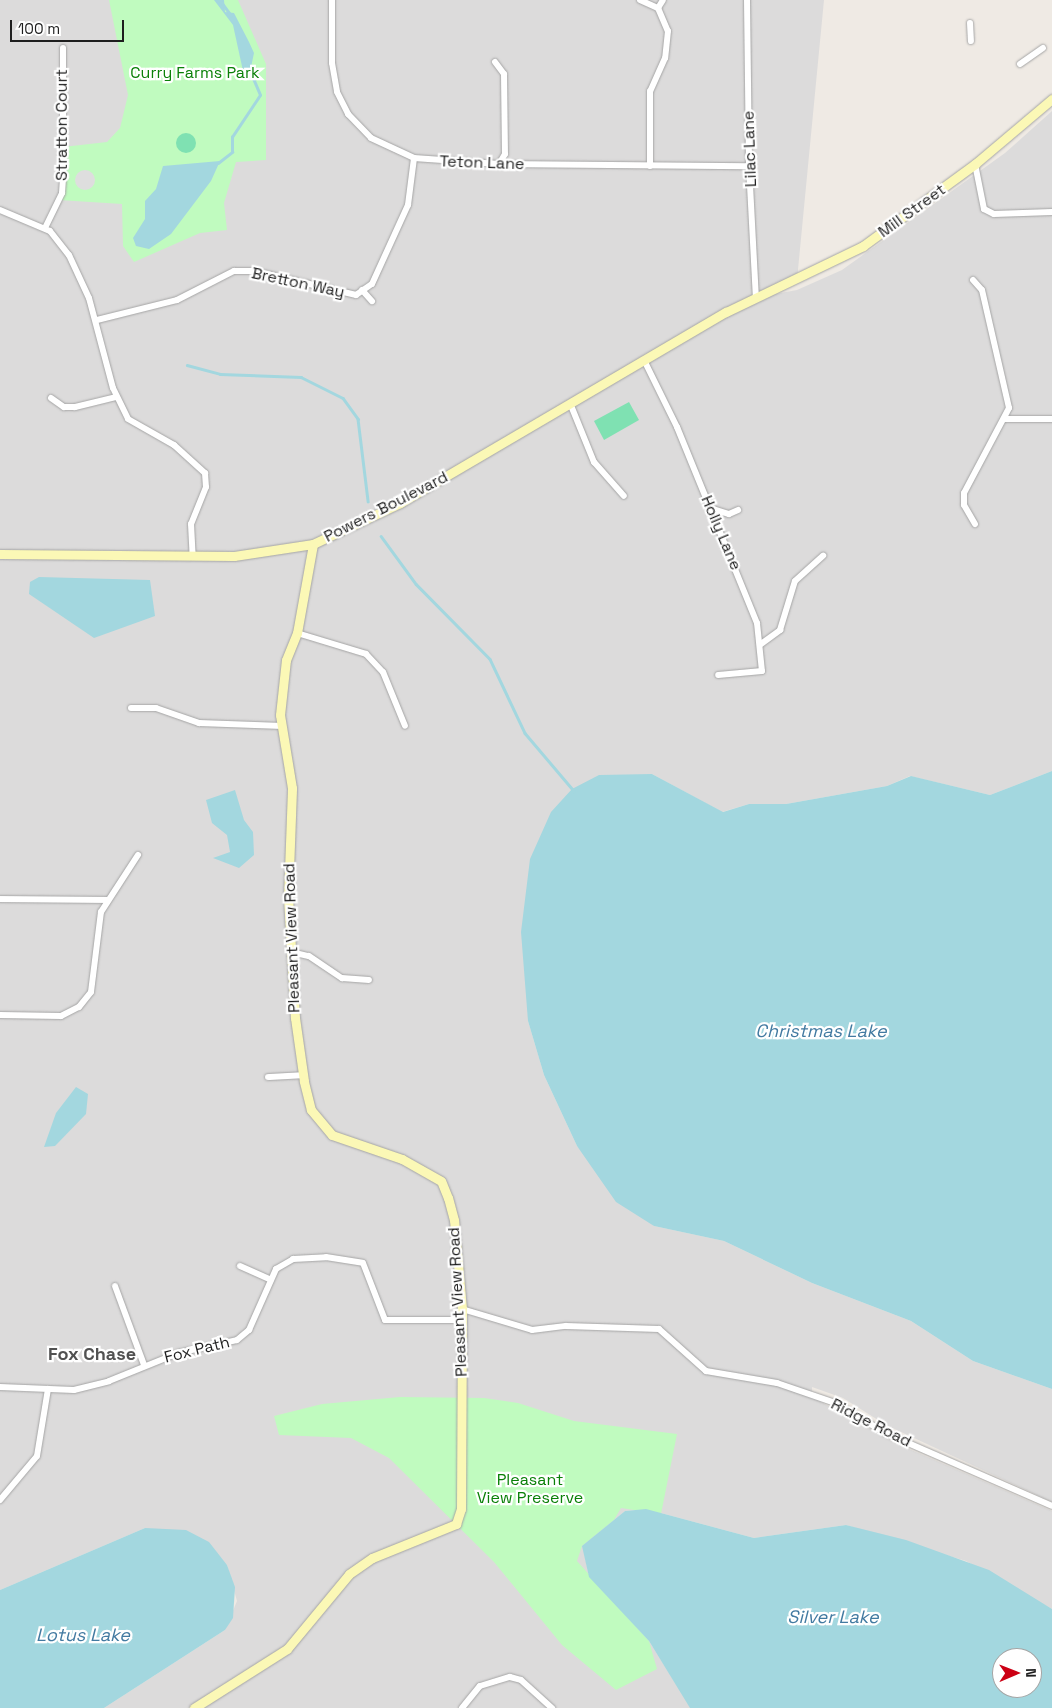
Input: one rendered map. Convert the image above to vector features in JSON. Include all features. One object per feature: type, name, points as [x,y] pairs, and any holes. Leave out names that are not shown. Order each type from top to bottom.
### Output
[{"type":"street","name":"Teton Lane","points":[[332,0],[332,63],[337,92],[348,114],[371,138],[414,158],[499,164],[749,166]]},
{"type":"street","points":[[640,0],[658,8],[666,24],[667,45],[650,91],[650,166]]},
{"type":"street","points":[[658,8],[664,0]]},
{"type":"street","name":"Lilac Lane","points":[[747,0],[749,166],[756,298]]},
{"type":"street","points":[[970,23],[971,41]]},
{"type":"street","name":"Stratton Court","points":[[45,228],[62,194],[64,178],[63,48]]},
{"type":"street","points":[[1020,64],[1043,48]]},
{"type":"street","points":[[495,62],[505,84],[504,154],[499,164]]},
{"type":"street","name":"Mill Street","points":[[756,298],[863,246],[975,164],[1052,99]]},
{"type":"street","name":"Bretton Way","points":[[96,320],[177,300],[234,271],[254,271],[340,293],[362,290],[372,284],[408,205],[414,158]]},
{"type":"street","points":[[975,164],[984,209],[994,214],[1052,213]]},
{"type":"street","points":[[0,210],[45,228],[69,255],[96,320],[116,396],[128,419],[174,445],[205,473],[206,487],[191,524],[193,557]]},
{"type":"street","points":[[973,280],[982,290],[990,337],[1006,385],[1005,419],[964,493],[964,505],[975,524]]},
{"type":"street","points":[[362,290],[372,301]]},
{"type":"street","name":"Powers Boulevard","points":[[0,554],[193,557],[313,544],[400,503],[644,360],[756,298]]},
{"type":"street","name":"Holly Lane","points":[[644,360],[752,606],[761,644],[762,671],[718,675]]},
{"type":"street","points":[[51,398],[64,407],[75,407],[116,396]]},
{"type":"street","points":[[570,403],[594,462],[624,496]]},
{"type":"street","points":[[1005,419],[1052,419]]},
{"type":"street","points":[[710,508],[729,514],[738,510]]},
{"type":"street","name":"Pleasant View Road","points":[[194,1708],[286,1649],[349,1574],[372,1558],[456,1524],[461,1509],[462,1309],[454,1220],[441,1181],[402,1159],[332,1136],[310,1110],[303,1075],[291,952],[288,898],[292,788],[283,726],[281,691],[297,633],[313,544]]},
{"type":"street","points":[[761,644],[780,630],[795,581],[823,556]]},
{"type":"street","points":[[297,633],[366,654],[383,672],[405,726]]},
{"type":"street","points":[[131,708],[156,708],[199,723],[283,726]]},
{"type":"street","points":[[0,1015],[61,1016],[79,1008],[91,992],[101,912],[138,855]]},
{"type":"street","points":[[0,899],[108,900]]},
{"type":"street","points":[[291,952],[309,956],[342,978],[369,980]]},
{"type":"street","points":[[268,1077],[303,1075]]},
{"type":"street","name":"Fox Path","points":[[0,1387],[74,1390],[110,1381],[144,1365],[237,1340],[249,1330],[269,1279],[293,1258],[354,1259],[369,1272],[377,1308],[385,1320],[462,1320]]},
{"type":"street","points":[[240,1266],[269,1279]]},
{"type":"street","points":[[115,1286],[144,1365]]},
{"type":"street","name":"Ridge Road","points":[[462,1309],[532,1330],[566,1326],[659,1329],[706,1371],[777,1383],[838,1404],[885,1433],[1052,1506]]},
{"type":"street","points":[[0,1500],[37,1456],[48,1388]]},
{"type":"street","points":[[462,1708],[480,1686],[510,1677],[521,1680],[552,1708]]},
{"type":"shaded area","points":[[0,0],[824,0],[797,280],[759,297],[797,290],[842,270],[1005,153],[1052,111],[1052,771],[990,795],[910,776],[887,786],[786,804],[749,804],[722,812],[652,774],[528,1021],[544,1075],[577,1146],[654,1226],[724,1241],[812,1283],[911,1321],[973,1361],[1052,1389],[1052,1502],[886,1425],[843,1398],[812,1387],[812,1397],[895,1443],[1052,1511],[1052,1609],[966,1561],[846,1525],[754,1538],[646,1509],[625,1511],[583,1546],[589,1577],[649,1641],[691,1708],[104,1708],[225,1630],[237,1601],[227,1565],[145,1528],[0,1590]]},
{"type":"shaded area","points":[[85,170],[92,173],[95,180],[92,187],[85,190],[78,187],[75,180],[78,173]]},
{"type":"green space","name":"Curry Farms Park","points":[[109,0],[238,0],[266,64],[266,160],[236,162],[224,203],[227,230],[200,233],[134,262],[123,246],[122,204],[59,200],[63,147],[107,142],[120,128],[128,95]]},
{"type":"green space","points":[[186,133],[193,136],[196,143],[193,150],[186,153],[179,150],[176,143],[179,136]]},
{"type":"green space","points":[[629,402],[639,420],[604,440],[594,421]]},
{"type":"green space","name":"Pleasant View Preserve","points":[[400,1397],[484,1398],[518,1403],[574,1421],[677,1434],[661,1514],[621,1508],[614,1520],[582,1546],[577,1561],[649,1641],[657,1669],[616,1690],[562,1645],[494,1562],[389,1458],[351,1438],[279,1435],[274,1416],[322,1404]]},
{"type":"water","points":[[214,0],[224,0],[225,12],[234,13],[249,42],[254,53],[250,72],[243,71],[233,25]]},
{"type":"water","points":[[220,161],[211,181],[171,234],[149,249],[136,246],[133,238],[145,219],[145,201],[156,189],[163,166]]},
{"type":"water","points":[[39,577],[150,580],[155,616],[94,638],[29,594],[30,582]]},
{"type":"water","name":"Christmas Lake","points":[[1052,771],[1052,1389],[973,1361],[911,1321],[812,1283],[724,1241],[654,1226],[616,1202],[577,1146],[544,1075],[528,1021],[521,932],[530,859],[551,812],[572,789],[599,775],[652,774],[723,812],[749,804],[786,804],[887,786],[911,776],[990,795]]},
{"type":"water","points":[[235,790],[244,820],[253,832],[254,855],[239,868],[213,858],[230,852],[227,835],[212,823],[206,800]]},
{"type":"water","points":[[76,1087],[88,1094],[86,1114],[55,1146],[44,1147],[56,1113]]},
{"type":"water","name":"Silver Lake","points":[[646,1509],[754,1538],[846,1525],[906,1540],[989,1570],[1052,1609],[1052,1708],[690,1708],[649,1641],[589,1577],[582,1546],[625,1511]]},
{"type":"water","name":"Lotus Lake","points":[[145,1528],[186,1530],[209,1542],[227,1565],[235,1587],[233,1618],[225,1630],[104,1708],[0,1708],[0,1590]]},
{"type":"waterway","points":[[220,0],[231,15]]},
{"type":"waterway","points":[[218,163],[232,152],[232,137],[260,95],[249,69]]},
{"type":"waterway","points":[[187,365],[220,374],[301,377],[343,398],[358,419],[368,501]]},
{"type":"waterway","points":[[381,536],[416,584],[490,659],[525,733],[574,791]]},
{"type":"district","name":"Fox Chase","points":[[92,1354]]}]
